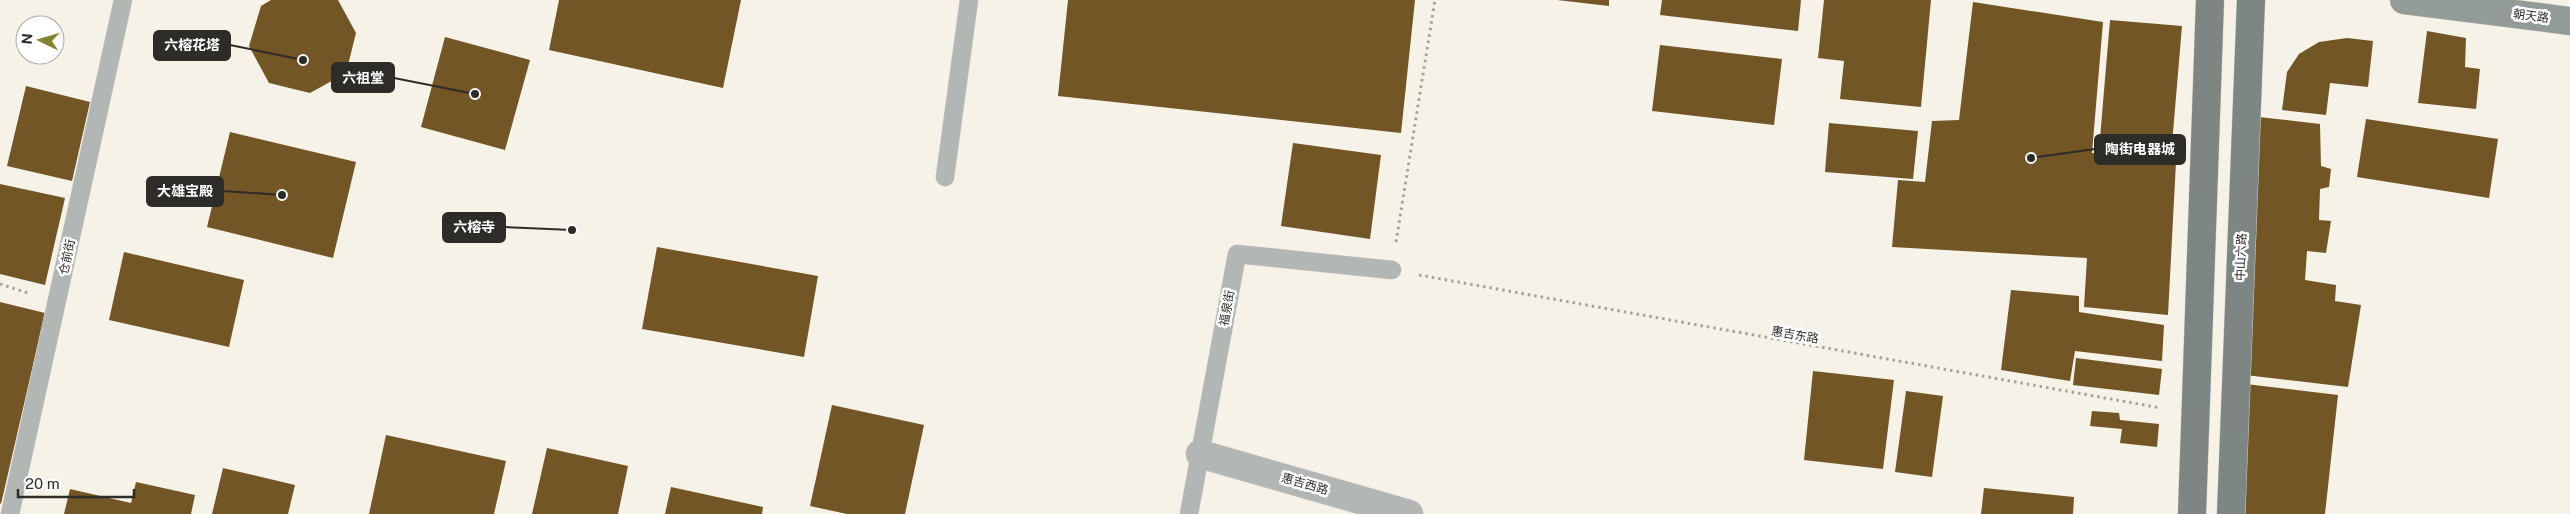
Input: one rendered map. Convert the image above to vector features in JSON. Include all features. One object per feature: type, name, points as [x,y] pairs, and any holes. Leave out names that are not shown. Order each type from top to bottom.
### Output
[{"type":"main road","points":[[2192,514],[2210,0]]},
{"type":"main road","name":"中山六路","points":[[2231,514],[2251,0]]},
{"type":"street","name":"朝天路","points":[[2404,0],[2570,21]]},
{"type":"street","name":"惠吉西路","points":[[1200,454],[1409,514]]},
{"type":"lane","name":"仓前街","points":[[10,514],[123,0]]},
{"type":"lane","points":[[945,177],[969,0]]},
{"type":"lane","name":"福泉街","points":[[1189,514],[1237,254],[1392,270]]},
{"type":"path","points":[[1392,270],[1435,0]]},
{"type":"path","name":"惠吉东路","points":[[1392,270],[2143,407],[2197,412]]},
{"type":"building","points":[[271,0],[338,0],[356,33],[346,73],[310,93],[269,83],[249,46],[261,6]]},
{"type":"building","points":[[559,0],[741,0],[723,88],[549,50]]},
{"type":"building","points":[[1068,0],[1415,0],[1401,133],[1058,96]]},
{"type":"building","points":[[1557,0],[1609,0],[1609,6]]},
{"type":"building","points":[[1662,0],[1801,0],[1798,31],[1660,15]]},
{"type":"building","points":[[1824,0],[1931,0],[1921,107],[1840,99],[1844,61],[1818,58]]},
{"type":"building","points":[[1973,2],[2103,22],[2092,153],[2176,162],[2168,315],[2084,307],[2087,258],[1892,247],[1898,180],[1925,182],[1932,121],[1959,120]]},
{"type":"building","points":[[2110,20],[2182,26],[2171,156],[2099,150]]},
{"type":"building","points":[[2427,31],[2466,38],[2465,67],[2480,69],[2476,109],[2418,103]]},
{"type":"building","points":[[445,37],[530,60],[505,150],[421,127]]},
{"type":"building","points":[[2347,38],[2373,41],[2368,87],[2330,83],[2326,115],[2282,110],[2287,72],[2299,54],[2319,42]]},
{"type":"building","points":[[1660,45],[1782,59],[1774,125],[1652,111]]},
{"type":"building","points":[[26,86],[90,102],[72,181],[7,166]]},
{"type":"building","points":[[2250,116],[2320,124],[2321,166],[2331,169],[2329,187],[2320,189],[2319,220],[2331,221],[2326,253],[2307,251],[2305,280],[2336,285],[2335,301],[2361,305],[2348,387],[2245,375]]},
{"type":"building","points":[[2366,119],[2498,139],[2489,198],[2357,177]]},
{"type":"building","points":[[1829,123],[1918,131],[1913,179],[1825,172]]},
{"type":"building","points":[[230,132],[356,162],[333,258],[207,227]]},
{"type":"building","points":[[1293,143],[1381,155],[1370,239],[1281,226]]},
{"type":"building","points":[[0,184],[65,198],[45,285],[0,274]]},
{"type":"building","points":[[657,247],[818,276],[804,357],[642,329]]},
{"type":"building","points":[[124,252],[244,280],[229,347],[109,320]]},
{"type":"building","points":[[2011,290],[2079,296],[2079,312],[2164,325],[2162,361],[2075,351],[2070,381],[2001,370]]},
{"type":"building","points":[[0,302],[45,313],[1,504],[0,503]]},
{"type":"building","points":[[2076,358],[2162,369],[2159,395],[2073,385]]},
{"type":"building","points":[[1813,371],[1894,380],[1883,469],[1804,460]]},
{"type":"building","points":[[2246,384],[2338,395],[2325,514],[2240,514]]},
{"type":"building","points":[[1906,391],[1943,396],[1932,477],[1895,472]]},
{"type":"building","points":[[832,405],[924,425],[905,514],[847,514],[810,506]]},
{"type":"building","points":[[2092,411],[2119,413],[2120,420],[2159,424],[2157,447],[2120,443],[2122,429],[2090,426]]},
{"type":"building","points":[[386,435],[506,461],[494,514],[369,514]]},
{"type":"building","points":[[547,448],[628,466],[618,514],[532,514]]},
{"type":"building","points":[[223,468],[295,485],[288,514],[212,514]]},
{"type":"building","points":[[136,482],[195,495],[191,514],[64,514],[70,489],[131,503]]},
{"type":"building","points":[[671,487],[763,507],[762,514],[665,514]]},
{"type":"building","points":[[1984,488],[2074,497],[2073,514],[1981,514]]},
{"type":"place","name":"六榕花塔","points":[[303,60]]},
{"type":"place","name":"六祖堂","points":[[475,94]]},
{"type":"place","name":"陶街电器城","points":[[2031,158]]},
{"type":"place","name":"大雄宝殿","points":[[282,195]]},
{"type":"place","name":"六榕寺","points":[[572,230]]}]
